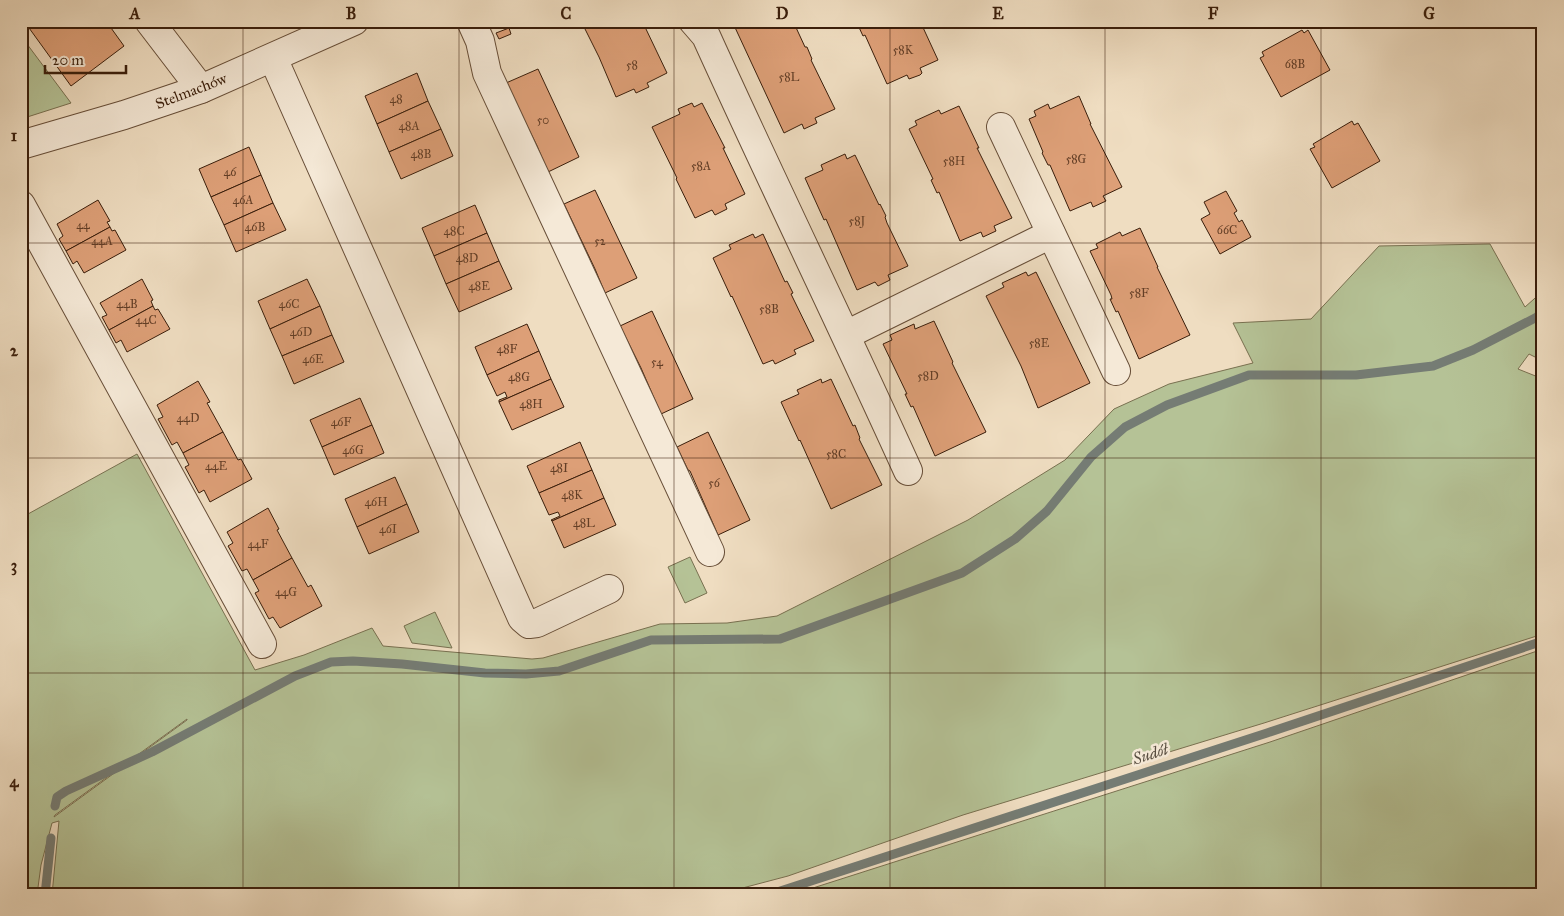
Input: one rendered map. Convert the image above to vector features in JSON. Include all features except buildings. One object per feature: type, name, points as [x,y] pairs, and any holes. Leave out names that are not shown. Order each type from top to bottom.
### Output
[{"type":"street","points":[[149,21],[200,89]]},
{"type":"street","name":"Stelmachów","points":[[21,145],[163,103],[200,89],[354,21]]},
{"type":"street","points":[[471,21],[480,41],[487,73],[710,552]]},
{"type":"street","points":[[693,21],[706,36],[766,170],[846,335],[908,471]]},
{"type":"street","points":[[272,58],[522,618],[529,624],[537,623],[609,589]]},
{"type":"street","points":[[1001,127],[1116,371]]},
{"type":"street","points":[[21,205],[262,644]]},
{"type":"street","points":[[846,335],[1051,234]]},
{"type":"green space","points":[[21,36],[71,103],[21,119]]},
{"type":"green space","points":[[1490,244],[1525,307],[1543,291],[1543,361],[1529,354],[1518,369],[1543,379],[1543,634],[1264,723],[963,815],[788,876],[716,895],[52,895],[59,821],[52,823],[41,865],[37,895],[21,895],[21,528],[28,514],[137,454],[255,670],[304,655],[372,628],[383,646],[532,659],[543,658],[660,624],[727,623],[777,616],[968,520],[1065,460],[1114,409],[1169,384],[1253,363],[1233,323],[1311,319],[1379,246]],"holes":[[[187,720],[54,817],[55,815]]]},
{"type":"green space","points":[[690,557],[707,593],[685,603],[668,567]]},
{"type":"green space","points":[[435,612],[452,648],[412,643],[404,626]]},
{"type":"green space","points":[[1543,649],[1543,895],[791,895],[1270,742]]},
{"type":"waterway","points":[[55,806],[57,797],[66,791],[152,752],[295,676],[331,662],[353,661],[402,664],[485,673],[526,674],[559,671],[651,640],[780,639],[962,573],[1015,539],[1047,511],[1091,457],[1125,427],[1167,405],[1249,375],[1356,375],[1433,366],[1473,350],[1537,317],[1543,311]]},
{"type":"waterway","name":"Sudół","points":[[768,895],[1543,641]]},
{"type":"waterway","points":[[45,895],[51,838]]}]
